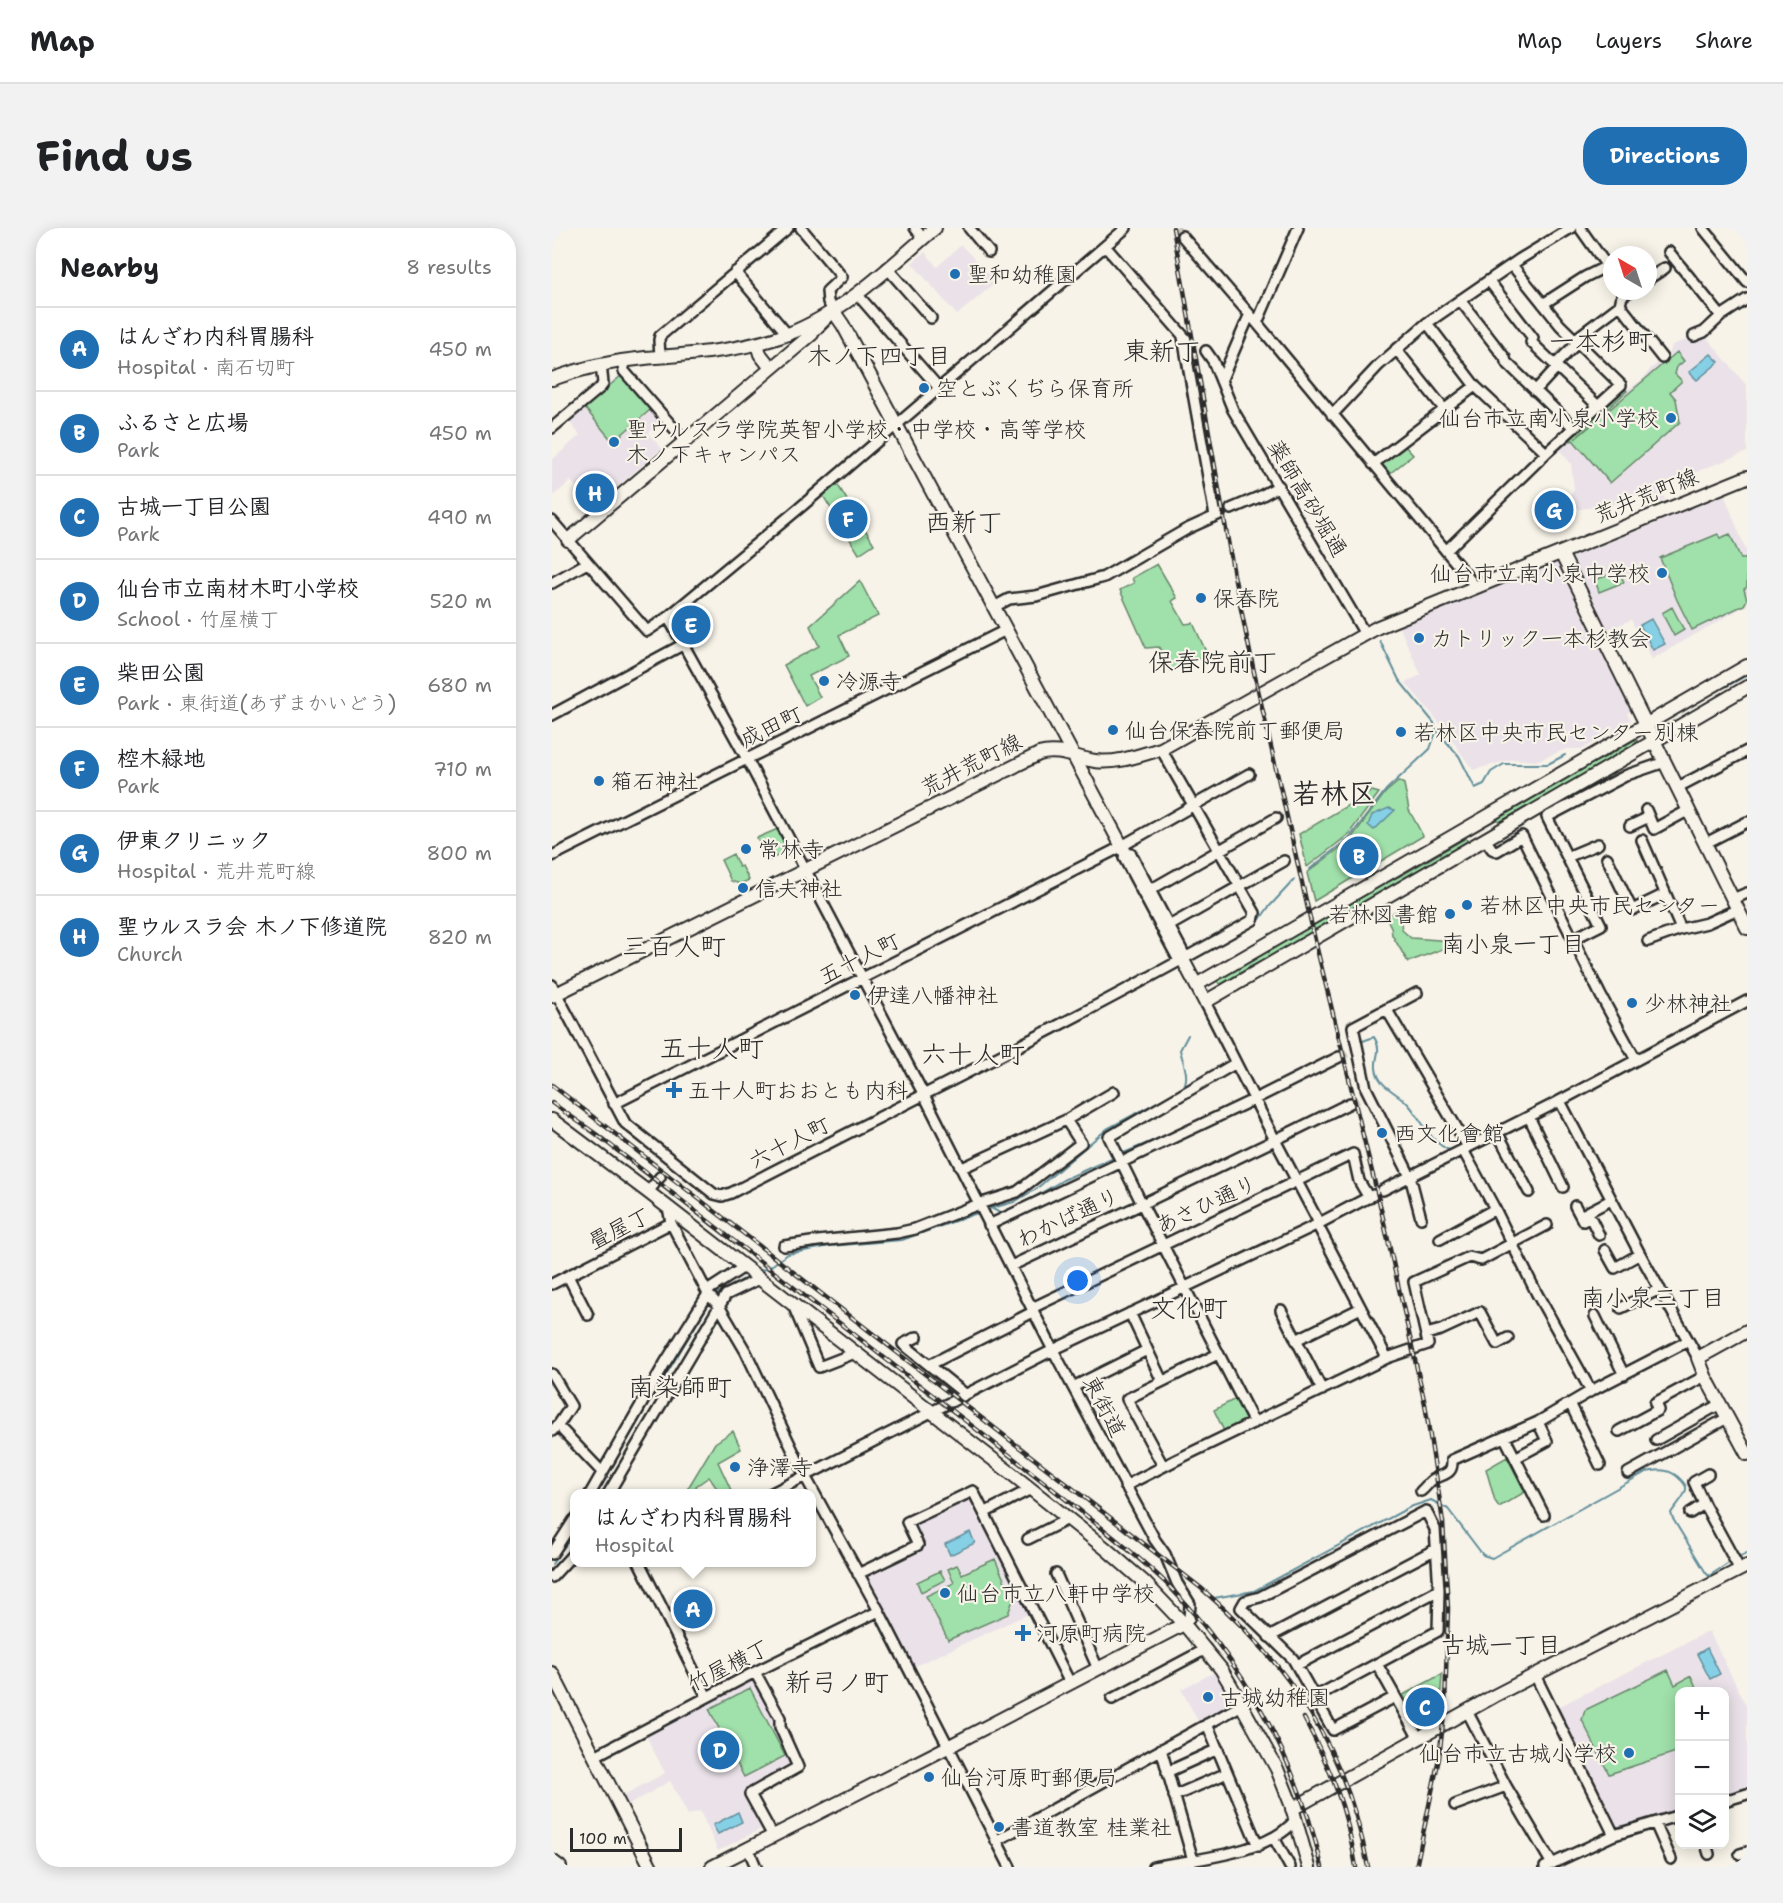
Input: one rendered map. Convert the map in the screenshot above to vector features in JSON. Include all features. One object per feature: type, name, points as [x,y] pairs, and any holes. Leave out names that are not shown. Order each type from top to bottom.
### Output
[{"type":"street","points":[[660,357],[660,336],[788,228]]},
{"type":"street","points":[[801,228],[842,276],[827,291],[828,302],[1074,756],[1124,850],[1124,858],[1178,959],[1183,960]]},
{"type":"street","points":[[915,228],[923,238]]},
{"type":"street","points":[[568,540],[935,228]]},
{"type":"street","points":[[969,228],[989,252]]},
{"type":"street","points":[[552,521],[647,631],[668,617],[797,510],[1126,228]]},
{"type":"street","points":[[1257,323],[1298,228]]},
{"type":"street","points":[[1332,415],[1396,350],[1427,323],[1571,228]]},
{"type":"street","points":[[1544,304],[1585,276],[1607,266],[1580,228]]},
{"type":"street","points":[[1703,228],[1743,270],[1747,282]]},
{"type":"street","points":[[1182,236],[1476,587]]},
{"type":"street","points":[[994,607],[1009,599],[1036,596],[1104,577],[1187,529],[1218,515],[1186,339],[1105,246]]},
{"type":"street","points":[[1669,252],[1721,316]]},
{"type":"street","points":[[1446,551],[1546,453],[1621,386],[1576,341],[1512,265]]},
{"type":"street","points":[[888,268],[931,318]]},
{"type":"street","points":[[1657,273],[1665,268]]},
{"type":"street","points":[[735,272],[788,334]]},
{"type":"street","points":[[1489,281],[1532,340],[1598,406]]},
{"type":"street","points":[[857,294],[939,388]]},
{"type":"street","points":[[1694,336],[1704,332],[1721,316],[1747,299]]},
{"type":"street","points":[[1460,300],[1506,362],[1574,428]]},
{"type":"street","points":[[1535,391],[1576,341],[1620,305],[1621,300]]},
{"type":"street","points":[[1620,305],[1662,358]]},
{"type":"street","points":[[552,379],[601,365],[713,352],[757,344],[788,334],[834,312]]},
{"type":"street","points":[[1221,381],[1249,316]]},
{"type":"street","points":[[1427,323],[1475,386],[1546,453]]},
{"type":"street","points":[[757,344],[760,354],[771,368]]},
{"type":"street","points":[[1396,350],[1444,410]]},
{"type":"street","name":"薬師高砂堀通","points":[[1206,351],[1213,361],[1233,410],[1365,634]]},
{"type":"street","points":[[622,362],[624,371],[686,441]]},
{"type":"street","points":[[552,428],[601,387],[603,383],[601,365]]},
{"type":"street","points":[[1373,464],[1475,386]]},
{"type":"street","name":"荒井荒町線","points":[[554,992],[1039,754],[1048,751],[1097,761],[1135,757],[1161,748],[1365,634],[1747,477]]},
{"type":"street","points":[[1231,509],[1279,486]]},
{"type":"street","points":[[1561,553],[1747,928]]},
{"type":"street","points":[[552,583],[587,563]]},
{"type":"street","points":[[668,617],[747,759],[962,1168],[979,1205]]},
{"type":"street","name":"成田町","points":[[552,856],[1006,630]]},
{"type":"street","points":[[552,715],[684,644]]},
{"type":"street","points":[[1196,985],[1747,666]]},
{"type":"street","points":[[1205,1002],[1747,687]]},
{"type":"street","name":"六十人町","points":[[614,1104],[625,1123],[670,1165],[714,1194],[722,1196],[924,1095],[1183,960],[1253,920],[1255,913],[1161,748]]},
{"type":"street","points":[[1678,787],[1747,751]]},
{"type":"street","points":[[1573,939],[1601,925],[1547,817],[1628,775],[1665,762]]},
{"type":"street","name":"五十人町","points":[[614,1104],[1124,850],[1249,774]]},
{"type":"street","points":[[1573,788],[1580,800]]},
{"type":"street","points":[[1630,826],[1648,814],[1654,829],[1689,810]]},
{"type":"street","points":[[1150,890],[1276,818]]},
{"type":"street","points":[[1706,843],[1747,822]]},
{"type":"street","points":[[1477,824],[1492,849],[1497,851],[1522,836],[1636,1060]]},
{"type":"street","points":[[1642,840],[1681,929]]},
{"type":"street","points":[[1568,857],[1598,844]]},
{"type":"street","points":[[1124,850],[1131,854],[1185,956],[1183,960],[1387,1358]]},
{"type":"street","points":[[1607,858],[1632,910],[1665,894]]},
{"type":"street","points":[[1169,926],[1284,861]]},
{"type":"street","points":[[1648,940],[1707,923],[1736,904],[1747,892]]},
{"type":"street","points":[[554,992],[614,1104]]},
{"type":"street","points":[[1417,993],[1353,1027],[1365,1096],[1410,1176],[1421,1218]]},
{"type":"street","points":[[1383,1190],[1560,1101],[1747,1001]]},
{"type":"street","points":[[1387,1010],[1465,1149],[1536,1292],[1591,1391]]},
{"type":"street","points":[[987,1221],[1119,1157],[1339,1057]]},
{"type":"street","points":[[1236,1063],[1109,1137],[1254,1423]]},
{"type":"street","points":[[962,1168],[1066,1120],[1114,1092]]},
{"type":"street","points":[[1560,1101],[1747,1454]]},
{"type":"street","name":"わかば通り","points":[[1011,1266],[1350,1103]]},
{"type":"street","points":[[1529,1117],[1563,1187]]},
{"type":"street","points":[[552,1120],[558,1131],[648,1192],[1068,1518],[1144,1582],[1206,1649],[1221,1669],[1242,1705],[1276,1769],[1294,1814],[1309,1867]]},
{"type":"street","points":[[784,1246],[915,1229],[1017,1192],[1081,1143],[1066,1120]]},
{"type":"street","points":[[1497,1132],[1529,1192]]},
{"type":"street","name":"あさひ通り","points":[[929,1365],[1033,1310],[1353,1154],[1359,1181],[1371,1196],[1318,1224]]},
{"type":"street","points":[[648,1192],[660,1177]]},
{"type":"street","points":[[1581,1216],[1611,1200]]},
{"type":"street","name":"東街道","points":[[979,1205],[1125,1486],[1165,1554],[1190,1607],[1189,1619],[1184,1624]]},
{"type":"street","points":[[1575,1206],[1583,1221],[1590,1217],[1599,1235]]},
{"type":"street","points":[[668,1208],[671,1224],[707,1292],[719,1306],[746,1352],[813,1489]]},
{"type":"street","points":[[1440,1239],[1495,1209]]},
{"type":"street","name":"畳屋丁","points":[[552,1284],[671,1224]]},
{"type":"street","points":[[780,1489],[1053,1350],[1318,1224]]},
{"type":"street","points":[[1125,1486],[1387,1358],[1428,1344],[1414,1282],[1469,1257],[1481,1260],[1547,1225]]},
{"type":"street","points":[[1605,1250],[1616,1268],[1640,1254]]},
{"type":"street","points":[[593,1489],[707,1292],[752,1273]]},
{"type":"street","points":[[611,1489],[680,1368],[726,1294],[752,1273]]},
{"type":"street","points":[[568,1276],[588,1315]]},
{"type":"street","points":[[1621,1308],[1660,1289]]},
{"type":"street","points":[[792,1303],[819,1367],[855,1353]]},
{"type":"street","points":[[1296,1340],[1361,1308]]},
{"type":"street","points":[[1281,1310],[1322,1390]]},
{"type":"street","points":[[1426,1334],[1441,1330],[1480,1312],[1497,1344],[1508,1338]]},
{"type":"street","points":[[1130,1313],[1162,1381]]},
{"type":"street","points":[[1595,1316],[1624,1375]]},
{"type":"street","points":[[1698,1358],[1747,1331]]},
{"type":"street","points":[[917,1337],[903,1344],[965,1394]]},
{"type":"street","points":[[1421,1491],[1431,1481],[1448,1474],[1453,1468],[1452,1460],[1538,1422],[1591,1391],[1688,1341]]},
{"type":"street","points":[[1073,1387],[1147,1350]]},
{"type":"street","points":[[1163,1466],[1128,1399],[1218,1354]]},
{"type":"street","points":[[552,1375],[572,1406],[552,1431]]},
{"type":"street","points":[[1619,1431],[1658,1410],[1655,1403],[1705,1376]]},
{"type":"street","points":[[1570,1403],[1600,1465]]},
{"type":"street","points":[[1656,1440],[1720,1404]]},
{"type":"street","points":[[1628,1473],[1727,1418]]},
{"type":"street","points":[[1515,1458],[1547,1441],[1538,1422]]},
{"type":"street","points":[[563,1431],[602,1472]]},
{"type":"street","points":[[1505,1438],[1544,1515]]},
{"type":"street","points":[[1153,1867],[1258,1846],[1274,1838],[1289,1828],[1294,1814],[1419,1737],[1744,1568],[1704,1504],[1694,1482],[1708,1474]]},
{"type":"street","points":[[984,1513],[1031,1490]]},
{"type":"street","points":[[858,1574],[918,1545],[907,1522],[973,1491],[1070,1683]]},
{"type":"street","points":[[816,1495],[879,1611],[1010,1867]]},
{"type":"street","points":[[1690,1513],[1704,1504]]},
{"type":"street","points":[[1315,1697],[1438,1631],[1439,1590],[1435,1529],[1426,1510],[1260,1597],[1245,1601],[1241,1608],[1293,1659],[1333,1730],[1395,1697]]},
{"type":"street","points":[[1028,1539],[1068,1518]]},
{"type":"street","points":[[552,1554],[570,1526]]},
{"type":"street","points":[[1269,1637],[1436,1548]]},
{"type":"street","points":[[552,1577],[570,1557]]},
{"type":"street","points":[[641,1567],[707,1697]]},
{"type":"street","points":[[1056,1574],[1098,1669]]},
{"type":"street","points":[[1297,1665],[1439,1590]]},
{"type":"street","name":"竹屋横丁","points":[[595,1756],[755,1672],[879,1611]]},
{"type":"street","points":[[712,1867],[1184,1624]]},
{"type":"street","points":[[1112,1699],[1206,1649]]},
{"type":"street","points":[[1377,1664],[1419,1737]]},
{"type":"street","points":[[552,1672],[651,1867]]},
{"type":"street","points":[[755,1672],[780,1718],[780,1727],[798,1767],[750,1794],[773,1836]]},
{"type":"street","points":[[1536,1675],[1614,1835]]},
{"type":"street","points":[[996,1841],[1242,1705]]},
{"type":"street","points":[[1467,1711],[1506,1786],[1554,1865],[1614,1835],[1675,1817]]},
{"type":"street","points":[[1207,1724],[1258,1846]]},
{"type":"street","points":[[1161,1749],[1193,1860]]},
{"type":"street","points":[[1167,1772],[1218,1749]]},
{"type":"street","points":[[1174,1796],[1227,1773]]},
{"type":"street","points":[[1455,1805],[1506,1786]]},
{"type":"street","points":[[1729,1800],[1747,1794]]},
{"type":"street","points":[[1655,1823],[1671,1859]]},
{"type":"street","points":[[1274,1838],[1290,1867]]},
{"type":"street","points":[[748,1848],[756,1867]]},
{"type":"street","points":[[1707,1849],[1709,1854]]},
{"type":"street","points":[[552,1862],[560,1867]]},
{"type":"shaded area","name":"聖和幼稚園","points":[[961,245],[996,282],[957,315],[912,263],[925,252],[937,267]]},
{"type":"shaded area","name":"仙台市立南小泉小学校","points":[[1704,334],[1747,386],[1747,452],[1660,486],[1665,500],[1656,504],[1650,490],[1604,508],[1569,510],[1566,504],[1574,489],[1571,464],[1560,450],[1625,391],[1643,379],[1651,368],[1669,356],[1672,345]]},
{"type":"shaded area","name":"聖ウルスラ学院英智小学校・中学校・高等学校 木ノ下キャンパス","points":[[621,373],[664,420],[648,433],[662,449],[593,507],[571,481],[552,497],[552,460],[580,435],[567,419]]},
{"type":"shaded area","name":"仙台市立南小泉中学校","points":[[1724,494],[1747,553],[1747,605],[1652,659],[1631,620],[1605,631],[1569,557]]},
{"type":"shaded area","points":[[1559,560],[1635,709],[1627,713],[1631,720],[1583,749],[1566,749],[1536,761],[1512,759],[1473,770],[1442,726],[1405,682],[1421,675],[1399,626]]},
{"type":"shaded area","name":"仙台市立八軒中学校","points":[[967,1496],[1028,1614],[913,1667],[864,1575],[922,1546],[912,1524]]},
{"type":"shaded area","name":"仙台市立古城小学校","points":[[1709,1631],[1747,1707],[1747,1791],[1729,1796],[1729,1687],[1675,1687],[1675,1812],[1619,1830],[1615,1828],[1558,1707]]},
{"type":"shaded area","name":"古城幼稚園","points":[[1215,1672],[1234,1704],[1200,1725],[1181,1689]]},
{"type":"shaded area","points":[[754,1676],[778,1718],[795,1766],[744,1792],[763,1828],[718,1851],[700,1811],[688,1815],[670,1781],[627,1806],[622,1796],[665,1773],[645,1734]]},
{"type":"green space","points":[[1677,352],[1684,361],[1677,367],[1675,374],[1682,381],[1670,392],[1676,399],[1680,422],[1610,483],[1568,437],[1624,387],[1627,391],[1575,439]]},
{"type":"green space","points":[[621,376],[650,410],[613,442],[584,407]]},
{"type":"green space","points":[[1404,445],[1413,455],[1388,475],[1380,463]]},
{"type":"green space","points":[[836,482],[874,544],[859,554],[822,494]]},
{"type":"green space","points":[[1718,534],[1720,538],[1730,534],[1741,559],[1747,557],[1747,587],[1744,589],[1747,600],[1744,605],[1692,630],[1660,558]]},
{"type":"green space","points":[[1157,564],[1177,598],[1172,601],[1185,624],[1193,623],[1207,654],[1170,671],[1159,647],[1146,648],[1120,590],[1134,583],[1132,578]]},
{"type":"green space","points":[[1619,571],[1624,582],[1599,592],[1595,580]]},
{"type":"green space","points":[[860,581],[878,616],[839,635],[849,656],[809,676],[820,697],[805,706],[784,665],[819,646],[810,626]]},
{"type":"green space","points":[[1672,607],[1684,630],[1674,636],[1662,613]]},
{"type":"green space","points":[[1636,739],[1640,745],[1605,765],[1499,822],[1496,817],[1572,772],[1604,758]]},
{"type":"green space","points":[[1399,781],[1404,784],[1409,810],[1423,836],[1314,901],[1307,873],[1350,840],[1385,793]]},
{"type":"green space","points":[[1372,791],[1379,793],[1348,835],[1307,867],[1299,834]]},
{"type":"green space","points":[[780,828],[790,849],[770,860],[757,838]]},
{"type":"green space","points":[[1466,838],[1469,844],[1281,953],[1250,967],[1220,985],[1216,979],[1367,892],[1404,874]]},
{"type":"green space","points":[[733,854],[749,880],[740,884],[731,881],[721,860]]},
{"type":"green space","points":[[1394,912],[1400,913],[1402,930],[1411,938],[1453,941],[1456,944],[1408,962],[1392,935],[1386,917]]},
{"type":"green space","points":[[1237,1398],[1247,1418],[1247,1423],[1229,1432],[1224,1431],[1214,1410]]},
{"type":"green space","points":[[733,1431],[741,1449],[718,1462],[731,1489],[717,1489],[709,1477],[696,1486],[697,1489],[687,1489],[715,1443]]},
{"type":"green space","points":[[1507,1457],[1525,1492],[1499,1507],[1495,1501],[1486,1469]]},
{"type":"green space","points":[[995,1559],[1013,1600],[1008,1614],[948,1640],[926,1596],[954,1583],[948,1569],[957,1565],[962,1574]]},
{"type":"green space","points":[[940,1571],[945,1580],[921,1592],[917,1582]]},
{"type":"green space","points":[[1668,1670],[1675,1685],[1691,1676],[1696,1687],[1675,1687],[1675,1752],[1609,1774],[1582,1720],[1585,1710]]},
{"type":"green space","points":[[1442,1674],[1439,1719],[1426,1726],[1420,1724],[1403,1695]]},
{"type":"green space","points":[[750,1688],[785,1756],[744,1777],[709,1709]]},
{"type":"water","points":[[1711,354],[1719,362],[1697,380],[1689,372]]},
{"type":"water","points":[[1651,619],[1665,644],[1653,650],[1640,625]]},
{"type":"water","points":[[1389,808],[1395,810],[1374,830],[1368,825],[1372,815]]},
{"type":"water","points":[[970,1532],[975,1543],[950,1555],[945,1544]]},
{"type":"water","points":[[1707,1648],[1720,1674],[1710,1679],[1697,1654]]},
{"type":"water","points":[[738,1812],[742,1822],[718,1834],[713,1825]]},
{"type":"waterway","points":[[1380,641],[1399,680],[1459,756],[1475,788],[1484,784],[1491,772],[1504,764],[1548,764],[1565,755]]},
{"type":"waterway","points":[[1725,687],[1747,675]]},
{"type":"waterway","points":[[1310,869],[1349,838],[1386,790],[1430,749],[1436,732]]},
{"type":"waterway","points":[[1258,922],[1294,880]]},
{"type":"waterway","points":[[985,1210],[1014,1202],[1036,1189],[1107,1129],[1182,1089],[1186,1075],[1180,1050],[1188,1035]]},
{"type":"waterway","points":[[1360,1042],[1374,1037],[1378,1047],[1376,1068],[1379,1078],[1409,1105],[1437,1142],[1449,1150],[1460,1147]]},
{"type":"waterway","points":[[1256,1093],[1338,1052]]},
{"type":"waterway","points":[[1119,1155],[1186,1127]]},
{"type":"waterway","points":[[1021,1205],[1063,1180],[1114,1157]]},
{"type":"waterway","points":[[991,1208],[1002,1214],[1005,1213]]},
{"type":"waterway","points":[[760,1271],[788,1254],[830,1246],[902,1240],[980,1212]]},
{"type":"waterway","points":[[715,1295],[749,1276]]},
{"type":"waterway","points":[[600,1489],[710,1302]]},
{"type":"waterway","points":[[1214,1598],[1254,1591],[1410,1507],[1431,1500],[1448,1509],[1483,1555],[1492,1558],[1646,1472],[1656,1470],[1673,1474],[1686,1486],[1685,1494],[1671,1513],[1706,1573],[1709,1576],[1732,1561]]},
{"type":"waterway","points":[[552,1564],[570,1539]]},
{"type":"waterway","points":[[1737,1558],[1747,1553]]},
{"type":"tunnel","points":[[1175,228],[1182,236]]},
{"type":"tunnel","points":[[1189,341],[1206,351]]},
{"type":"tunnel","points":[[1339,1057],[1350,1051]]},
{"type":"tunnel","points":[[1350,1103],[1361,1098]]},
{"type":"tunnel","points":[[660,1177],[667,1168]]},
{"type":"railway","points":[[1173,228],[1234,575],[1254,672],[1425,1404],[1443,1522],[1448,1608],[1445,1706],[1439,1758],[1416,1867]]},
{"type":"railway","points":[[552,1085],[1201,1588],[1233,1618],[1288,1679],[1310,1712],[1329,1747],[1345,1784],[1358,1824],[1368,1867]]},
{"type":"railway","points":[[552,1103],[596,1134],[996,1444],[1120,1543],[1166,1583],[1194,1613],[1219,1646],[1243,1679],[1264,1714],[1298,1788],[1322,1867]]},
{"type":"railway","points":[[1304,1718],[1337,1790],[1348,1826],[1356,1867]]},
{"type":"place","name":"聖和幼稚園","points":[[955,274]]},
{"type":"place","name":"空とぶくぢら保育所","points":[[924,388]]},
{"type":"place","name":"仙台市立南小泉小学校","points":[[1671,418]]},
{"type":"place","name":"聖ウルスラ学院英智小学校・中学校・高等学校 木ノ下キャンパス","points":[[614,442]]},
{"type":"place","name":"聖ウルスラ会 木ノ下修道院","points":[[595,493]]},
{"type":"place","name":"伊東クリニック","points":[[1554,510]]},
{"type":"place","name":"椌木緑地","points":[[848,519]]},
{"type":"place","name":"仙台市立南小泉中学校","points":[[1662,573]]},
{"type":"place","name":"保春院","points":[[1201,598]]},
{"type":"place","name":"柴田公園","points":[[691,625]]},
{"type":"place","name":"カトリック一本杉教会","points":[[1419,638]]},
{"type":"place","name":"冷源寺","points":[[824,681]]},
{"type":"place","name":"仙台保春院前丁郵便局","points":[[1113,730]]},
{"type":"place","name":"若林区中央市民センター別棟","points":[[1401,732]]},
{"type":"place","name":"箱石神社","points":[[599,781]]},
{"type":"place","name":"常林寺","points":[[746,849]]},
{"type":"place","name":"ふるさと広場","points":[[1359,856]]},
{"type":"place","name":"信夫神社","points":[[743,888]]},
{"type":"place","name":"若林区中央市民センター","points":[[1467,905]]},
{"type":"place","name":"若林図書館","points":[[1450,914]]},
{"type":"place","name":"伊達八幡神社","points":[[855,995]]},
{"type":"place","name":"少林神社","points":[[1632,1003]]},
{"type":"place","name":"五十人町おおとも内科","points":[[674,1090]]},
{"type":"place","name":"西文化會館","points":[[1382,1133]]},
{"type":"place","name":"浄澤寺","points":[[735,1467]]},
{"type":"place","name":"仙台市立八軒中学校","points":[[945,1593]]},
{"type":"place","name":"はんざわ内科胃腸科","points":[[693,1609]]},
{"type":"place","name":"河原町病院","points":[[1023,1633]]},
{"type":"place","name":"古城幼稚園","points":[[1208,1697]]},
{"type":"place","name":"古城一丁目公園","points":[[1425,1707]]},
{"type":"place","name":"仙台市立南材木町小学校","points":[[720,1750]]},
{"type":"place","name":"仙台市立古城小学校","points":[[1629,1753]]},
{"type":"place","name":"仙台河原町郵便局","points":[[929,1777]]},
{"type":"place","name":"書道教室 桂業社","points":[[999,1827]]},
{"type":"district","name":"一本杉町","points":[[1601,341]]},
{"type":"district","name":"東新丁","points":[[1162,351]]},
{"type":"district","name":"木ノ下四丁目","points":[[879,356]]},
{"type":"district","name":"西新丁","points":[[964,522]]},
{"type":"district","name":"保春院前丁","points":[[1213,662]]},
{"type":"district","name":"若林区","points":[[1334,793]]},
{"type":"district","name":"南小泉一丁目","points":[[1513,944]]},
{"type":"district","name":"三百人町","points":[[674,946]]},
{"type":"district","name":"五十人町","points":[[712,1048]]},
{"type":"district","name":"六十人町","points":[[973,1054]]},
{"type":"district","name":"南小泉三丁目","points":[[1653,1298]]},
{"type":"district","name":"文化町","points":[[1189,1308]]},
{"type":"district","name":"南染師町","points":[[680,1387]]},
{"type":"district","name":"古城一丁目","points":[[1501,1645]]},
{"type":"district","name":"新弓ノ町","points":[[837,1682]]}]
